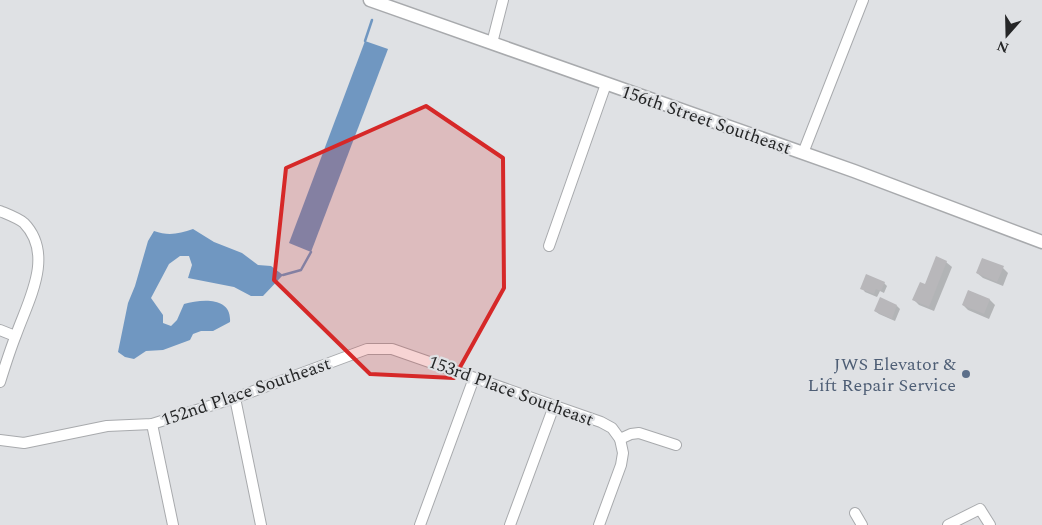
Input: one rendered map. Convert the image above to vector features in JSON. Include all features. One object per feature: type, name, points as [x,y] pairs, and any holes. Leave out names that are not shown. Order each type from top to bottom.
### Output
[{"type":"street","name":"156th Street Southeast","points":[[370,0],[803,153],[1042,242]]},
{"type":"street","points":[[492,43],[503,0]]},
{"type":"street","points":[[803,153],[863,0]]},
{"type":"street","points":[[549,246],[606,84]]},
{"type":"street","points":[[0,211],[23,222],[33,238],[38,253],[38,269],[34,288],[15,336],[0,382]]},
{"type":"street","points":[[0,330],[15,336]]},
{"type":"street","name":"153rd Place Southeast","points":[[340,360],[367,349],[392,348],[612,428],[620,439]]},
{"type":"street","name":"152nd Place Southeast","points":[[0,440],[24,443],[107,426],[152,424],[235,398],[340,360]]},
{"type":"street","points":[[420,525],[474,378]]},
{"type":"street","points":[[235,398],[261,525]]},
{"type":"street","points":[[510,525],[554,406]]},
{"type":"street","points":[[152,424],[173,525]]},
{"type":"street","points":[[599,525],[621,465],[623,453],[620,439],[639,433],[676,445]]},
{"type":"street","points":[[948,525],[980,509],[990,525]]},
{"type":"street","points":[[855,513],[862,525]]},
{"type":"highlighted area","points":[[426,106],[503,158],[504,288],[454,378],[370,374],[274,280],[286,168]]},
{"type":"water","points":[[365,41],[388,49],[311,252],[289,243]]},
{"type":"water","points":[[193,229],[214,242],[242,253],[258,265],[271,266],[283,275],[263,296],[251,296],[234,287],[188,278],[192,265],[189,256],[180,256],[169,264],[151,298],[163,315],[163,323],[171,326],[177,320],[184,304],[199,301],[214,301],[221,304],[229,314],[230,322],[213,331],[201,331],[193,334],[190,340],[163,350],[146,351],[134,359],[125,357],[118,352],[128,303],[148,241],[154,231],[174,234]]},
{"type":"building","points":[[936,256],[947,261],[929,307],[912,300],[920,282],[925,284]]},
{"type":"building","points":[[982,258],[1004,266],[997,282],[976,273]]},
{"type":"building","points":[[866,274],[885,282],[881,291],[876,289],[874,294],[860,289]]},
{"type":"building","points":[[968,290],[990,299],[984,314],[962,305]]},
{"type":"building","points":[[880,297],[897,305],[892,319],[874,311]]},
{"type":"waterway","points":[[365,41],[372,20]]},
{"type":"waterway","points":[[283,275],[301,270],[311,252]]},
{"type":"place","name":"JWS Elevator & Lift Repair Service","points":[[966,374]]}]
